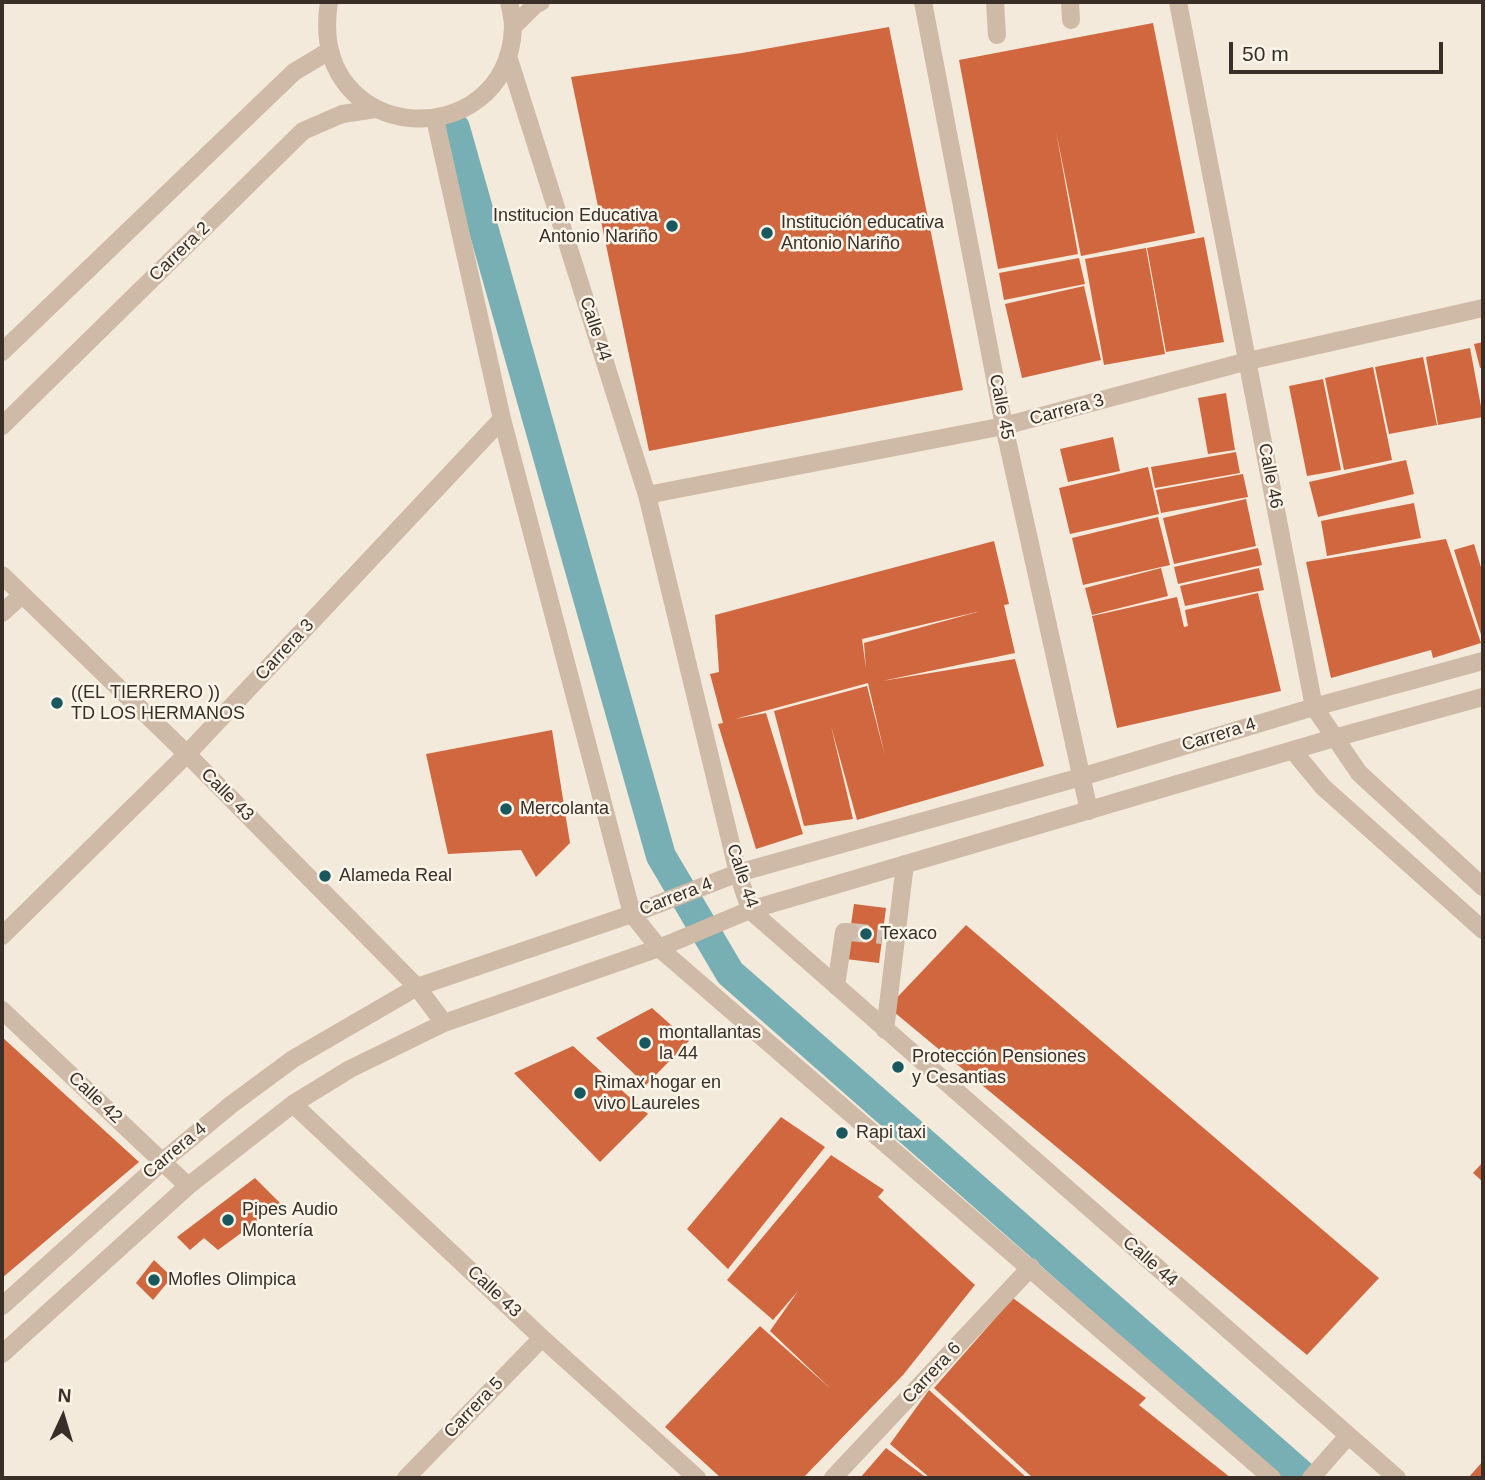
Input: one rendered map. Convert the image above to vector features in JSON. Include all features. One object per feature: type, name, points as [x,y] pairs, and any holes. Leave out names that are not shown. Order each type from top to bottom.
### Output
[{"type":"street","points":[[329,2],[326,24],[329,51],[339,75],[355,94],[376,109],[405,119],[435,118],[459,111],[480,97],[497,79],[508,56],[513,27],[509,2]]},
{"type":"street","points":[[513,27],[541,2]]},
{"type":"street","name":"Calle 45","points":[[923,2],[1004,426],[1089,811]]},
{"type":"street","points":[[995,2],[997,36]]},
{"type":"street","name":"Calle 46","points":[[1178,2],[1314,707],[1359,773],[1483,887]]},
{"type":"street","points":[[2,352],[294,72],[329,51]]},
{"type":"street","name":"Calle 44","points":[[508,56],[647,495],[738,873],[750,911],[1396,1478]]},
{"type":"street","name":"Carrera 2","points":[[2,426],[303,131],[342,114],[376,109]]},
{"type":"street","points":[[435,118],[502,419],[632,914],[659,948],[1272,1478]]},
{"type":"street","name":"Carrera 3","points":[[647,495],[1004,426],[1248,361],[1483,308]]},
{"type":"street","name":"Carrera 3","points":[[2,936],[187,754],[502,419]]},
{"type":"street","name":"Calle 43","points":[[2,575],[187,754],[417,987],[444,1023]]},
{"type":"street","points":[[2,613],[22,595]]},
{"type":"street","name":"Carrera 4","points":[[2,1306],[163,1161],[232,1104],[293,1059],[417,987],[632,914],[738,873],[1483,661]]},
{"type":"street","name":"Carrera 4","points":[[2,1354],[188,1186],[293,1104],[350,1069],[444,1023],[659,948],[750,911],[1334,738],[1483,697]]},
{"type":"street","points":[[1294,752],[1323,787],[1483,930]]},
{"type":"street","points":[[885,1030],[889,936],[905,864]]},
{"type":"street","points":[[835,986],[844,932],[850,932]]},
{"type":"street","name":"Calle 42","points":[[2,1010],[188,1186]]},
{"type":"street","name":"Calle 43","points":[[293,1104],[542,1338],[697,1478]]},
{"type":"street","name":"Carrera 6","points":[[833,1478],[1031,1267]]},
{"type":"street","name":"Carrera 5","points":[[406,1478],[542,1338]]},
{"type":"street","points":[[1311,1478],[1348,1436]]},
{"type":"building","points":[[1153,23],[1195,233],[1081,256],[1056,131],[1078,254],[998,269],[959,60]]},
{"type":"building","name":"Institución educativa Antonio Nariño","points":[[889,27],[963,390],[649,451],[571,77],[742,53]]},
{"type":"building","points":[[1204,237],[1224,342],[1166,352],[1147,248]]},
{"type":"building","points":[[1146,248],[1165,354],[1104,365],[1085,259]]},
{"type":"building","points":[[1079,258],[1085,284],[1004,300],[999,273]]},
{"type":"building","points":[[1084,286],[1101,360],[1022,378],[1005,304]]},
{"type":"building","points":[[1483,342],[1483,367],[1480,368],[1474,344]]},
{"type":"building","points":[[1470,348],[1483,417],[1438,425],[1426,357]]},
{"type":"building","points":[[1423,357],[1437,425],[1389,434],[1375,367]]},
{"type":"building","points":[[1373,367],[1392,460],[1344,470],[1325,378]]},
{"type":"building","points":[[1323,379],[1341,470],[1307,476],[1289,386]]},
{"type":"building","points":[[1226,393],[1235,450],[1208,454],[1198,398]]},
{"type":"building","points":[[1113,437],[1120,471],[1068,482],[1060,449]]},
{"type":"building","points":[[1236,452],[1240,473],[1155,488],[1151,467]]},
{"type":"building","points":[[1406,460],[1414,494],[1318,517],[1309,482]]},
{"type":"building","points":[[1148,467],[1159,514],[1070,534],[1059,488]]},
{"type":"building","points":[[1243,474],[1248,497],[1161,513],[1156,490]]},
{"type":"building","points":[[1246,499],[1256,546],[1174,564],[1163,518]]},
{"type":"building","points":[[1414,503],[1421,538],[1327,556],[1321,521]]},
{"type":"building","points":[[1158,517],[1170,565],[1083,585],[1072,538]]},
{"type":"building","points":[[1446,539],[1481,643],[1433,658],[1431,650],[1331,678],[1306,562]]},
{"type":"building","points":[[994,541],[1009,604],[1004,605],[1015,653],[882,681],[1015,659],[1044,766],[857,820],[831,726],[853,819],[804,826],[774,711],[867,686],[885,756],[868,683],[735,719],[766,713],[803,834],[756,849],[718,724],[723,723],[710,674],[719,672],[715,615]],"holes":[[[981,611],[864,643],[866,669],[862,639]]]},
{"type":"building","points":[[1474,544],[1483,574],[1483,641],[1454,550]]},
{"type":"building","points":[[1258,548],[1262,565],[1178,584],[1174,567]]},
{"type":"building","points":[[1161,568],[1168,596],[1092,615],[1085,588]]},
{"type":"building","points":[[1259,568],[1264,590],[1185,606],[1180,586]]},
{"type":"building","points":[[1258,593],[1281,691],[1117,728],[1092,616],[1177,597],[1184,627],[1188,626],[1185,610]]},
{"type":"building","points":[[552,730],[570,843],[536,877],[521,850],[448,854],[426,754]]},
{"type":"building","name":"Texaco","points":[[854,904],[886,908],[879,963],[846,959]]},
{"type":"building","points":[[966,925],[1379,1278],[1307,1355],[888,1007]]},
{"type":"building","name":"montallantas la 44","points":[[652,1008],[689,1041],[646,1085],[596,1038]]},
{"type":"building","points":[[2,1037],[139,1162],[2,1278]]},
{"type":"building","name":"Rimax hogar en vivo Laureles","points":[[573,1046],[648,1114],[600,1162],[514,1073]]},
{"type":"building","points":[[781,1117],[825,1147],[728,1269],[687,1229]]},
{"type":"building","points":[[831,1155],[884,1190],[878,1197],[975,1285],[903,1375],[803,1478],[721,1478],[665,1427],[760,1326],[831,1389],[770,1331],[798,1291],[773,1320],[727,1280]]},
{"type":"building","points":[[1483,1162],[1483,1182],[1473,1173]]},
{"type":"building","name":"Pipes Audio Montería","points":[[255,1178],[281,1204],[218,1250],[204,1238],[190,1250],[177,1237]]},
{"type":"building","name":"Mofles Olimpica","points":[[154,1260],[172,1277],[153,1300],[136,1283]]},
{"type":"building","points":[[1013,1298],[1146,1398],[1139,1405],[1231,1478],[1033,1478],[934,1388]]},
{"type":"building","points":[[929,1390],[1027,1478],[930,1478],[890,1444]]},
{"type":"building","points":[[886,1448],[927,1478],[860,1478]]},
{"type":"building","points":[[1483,1461],[1483,1478],[1468,1478]]},
{"type":"waterway","points":[[455,128],[661,856],[730,973],[1305,1478]]},
{"type":"tunnel","points":[[850,932],[882,935]]},
{"type":"place","name":"Institucion Educativa Antonio Nariño","points":[[672,226]]},
{"type":"place","name":"Institución educativa Antonio Nariño","points":[[767,233]]},
{"type":"place","name":"((EL TIERRERO )) TD LOS HERMANOS","points":[[57,703]]},
{"type":"place","name":"Mercolanta","points":[[506,809]]},
{"type":"place","name":"Alameda Real","points":[[325,876]]},
{"type":"place","name":"Texaco","points":[[866,934]]},
{"type":"place","name":"montallantas la 44","points":[[645,1043]]},
{"type":"place","name":"Protección Pensiones y Cesantias","points":[[898,1067]]},
{"type":"place","name":"Rimax hogar en vivo Laureles","points":[[580,1093]]},
{"type":"place","name":"Rapi taxi","points":[[842,1133]]},
{"type":"place","name":"Pipes Audio Montería","points":[[228,1220]]},
{"type":"place","name":"Mofles Olimpica","points":[[154,1280]]}]
